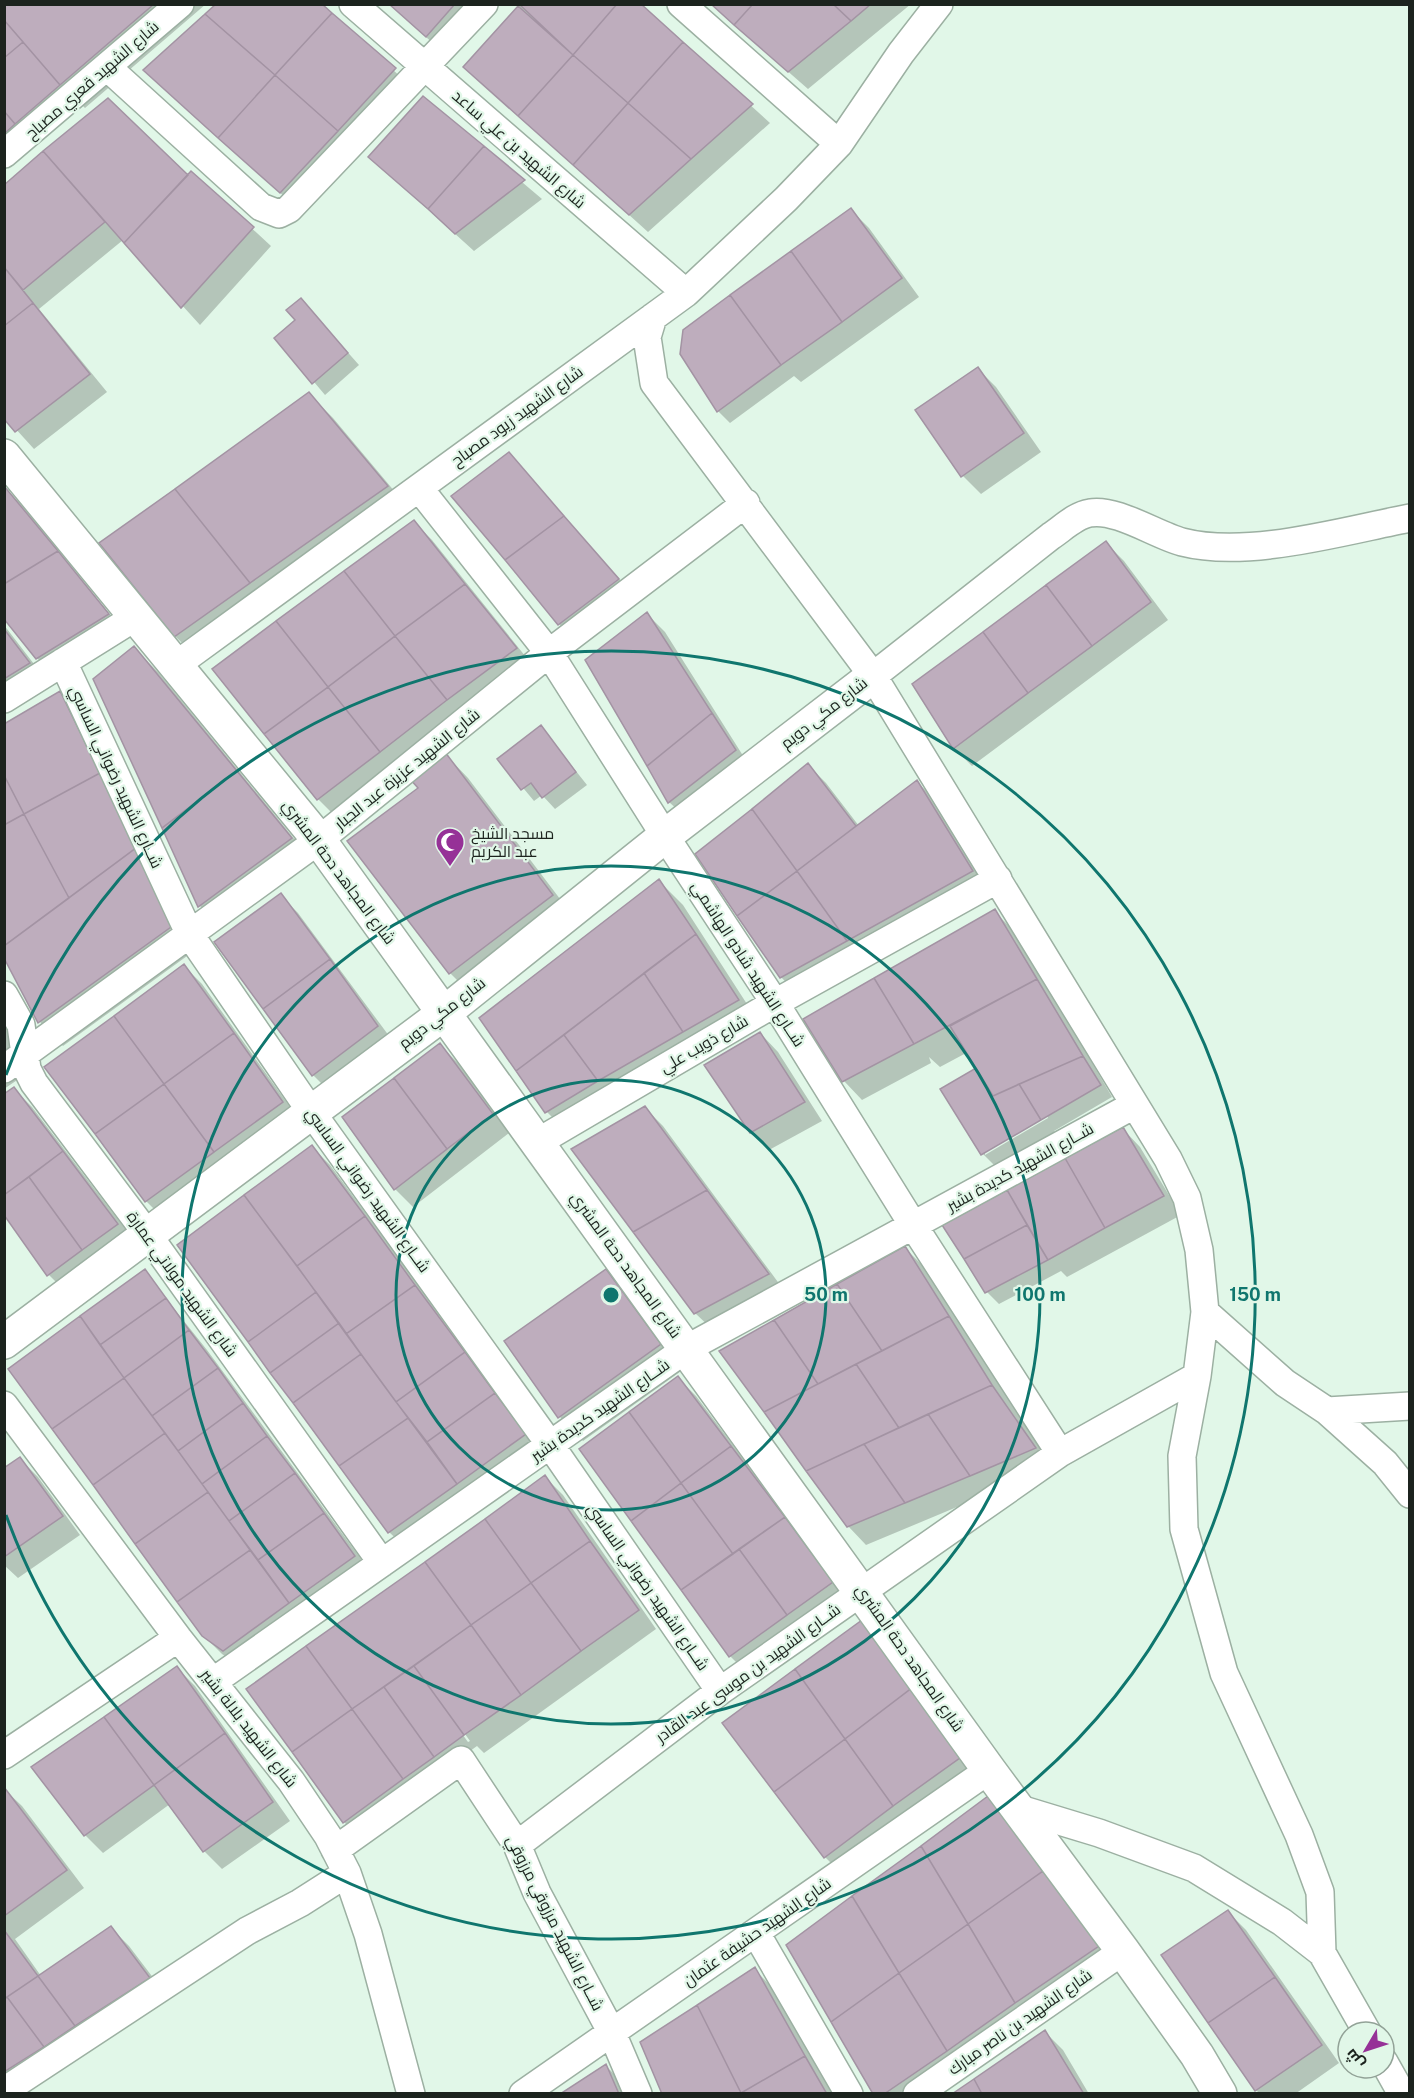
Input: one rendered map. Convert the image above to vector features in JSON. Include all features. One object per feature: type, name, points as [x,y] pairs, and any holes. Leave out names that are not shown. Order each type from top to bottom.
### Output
[{"type":"street","name":"شارع الشهيد قعري مصباح","points":[[4,154],[180,4]]},
{"type":"street","name":"شارع الشهيد بن علي ساعد","points":[[353,4],[686,293]]},
{"type":"street","points":[[107,67],[261,207],[279,214],[289,208],[426,68],[484,4]]},
{"type":"street","points":[[681,4],[839,144]]},
{"type":"street","name":"شارع الشهيد زيود مصباح","points":[[176,665],[686,293],[786,200],[839,144],[901,52],[939,4]]},
{"type":"street","points":[[652,317],[647,337],[654,383],[746,503],[873,676],[1168,1159],[1187,1198],[1199,1250],[1205,1312],[1197,1376],[1182,1456],[1184,1529],[1224,1673],[1299,1835],[1320,1892],[1322,1953]]},
{"type":"street","name":"شارع المجاهد دحة المشري","points":[[5,458],[319,840],[989,1770],[1123,1951],[1197,2055],[1220,2094]]},
{"type":"street","name":"شــارع الشهيد شادو الهاشمي","points":[[419,488],[549,653],[665,836],[775,1003],[913,1225],[1060,1453]]},
{"type":"street","name":"شارع الشهيد عزيزة عبد الجبار","points":[[14,1062],[319,840],[549,653],[746,503]]},
{"type":"street","points":[[873,676],[1051,536],[1076,518],[1091,513],[1111,515],[1182,542],[1233,549],[1410,518]]},
{"type":"street","points":[[4,699],[137,616]]},
{"type":"street","name":"شــارع الشهيد رضواني الساسي","points":[[63,662],[190,935],[312,1113],[550,1446],[720,1691]]},
{"type":"street","name":"شارع مكي دويم","points":[[4,1342],[443,1014],[665,836],[873,676]]},
{"type":"street","name":"شارع ذويب علي","points":[[538,1142],[775,1003],[998,879]]},
{"type":"street","name":"شارع الشهيد مولاتي عمارة","points":[[4,995],[21,1025],[25,1042],[14,1062],[34,1083],[148,1235],[382,1563]]},
{"type":"street","name":"شــارع الشهيد كديدة بشير","points":[[214,1681],[686,1349],[1134,1105]]},
{"type":"street","points":[[1205,1312],[1285,1383],[1327,1411],[1385,1463],[1410,1494]]},
{"type":"street","name":"شــارع الشهيد بن موسى عبد القادر","points":[[517,1845],[720,1691],[1060,1453],[1197,1376]]},
{"type":"street","name":"شارع الشهيد بلالة بشير","points":[[4,1405],[178,1638],[291,1781],[335,1850],[347,1874],[368,1934],[411,2094]]},
{"type":"street","points":[[1327,1411],[1410,1406]]},
{"type":"street","points":[[4,1755],[178,1638]]},
{"type":"street","name":"شــارع الشهيد مرزوقي مرزوقي","points":[[335,1850],[461,1760],[517,1845],[537,1893],[612,2033],[638,2094]]},
{"type":"street","name":"شارع الشهيد حشيفة عثمان","points":[[523,2094],[989,1770]]},
{"type":"street","points":[[1020,1809],[1099,1833],[1194,1868],[1282,1922],[1322,1953],[1360,2020]]},
{"type":"street","points":[[4,2091],[247,1931],[300,1903],[347,1874]]},
{"type":"street","points":[[756,1933],[849,2094]]},
{"type":"street","name":"شارع الشهيد بن ناصر مبارك","points":[[917,2094],[1123,1951]]},
{"type":"street","points":[[1394,2080],[1402,2094]]},
{"type":"building","points":[[4,4],[154,4],[60,85],[4,20]]},
{"type":"building","points":[[216,4],[322,4],[332,13],[275,75],[205,14]]},
{"type":"building","points":[[389,4],[455,4],[426,37]]},
{"type":"building","points":[[519,4],[617,4],[573,55]]},
{"type":"building","points":[[617,4],[641,4],[683,42],[628,103],[573,55]]},
{"type":"building","points":[[711,4],[753,4],[734,25]]},
{"type":"building","points":[[753,4],[833,4],[851,21],[788,72],[734,25]]},
{"type":"building","points":[[833,4],[871,4],[851,21]]},
{"type":"building","points":[[518,6],[573,55],[518,116],[463,67]]},
{"type":"building","points":[[332,13],[396,68],[338,131],[275,75]]},
{"type":"building","points":[[205,14],[275,75],[218,138],[143,70]]},
{"type":"building","points":[[4,20],[23,42],[4,58]]},
{"type":"building","points":[[23,42],[60,85],[15,124],[4,111],[4,58]]},
{"type":"building","points":[[683,42],[753,104],[691,159],[628,103]]},
{"type":"building","points":[[573,55],[628,103],[573,165],[518,116]]},
{"type":"building","points":[[275,75],[338,131],[280,193],[218,138]]},
{"type":"building","points":[[423,96],[484,146],[428,209],[368,157]]},
{"type":"building","points":[[108,98],[188,175],[124,243],[43,151]]},
{"type":"building","points":[[628,103],[691,159],[629,215],[573,165]]},
{"type":"building","points":[[4,111],[15,124],[4,134]]},
{"type":"building","points":[[484,146],[525,180],[455,234],[428,209]]},
{"type":"building","points":[[43,151],[105,222],[23,290],[4,267],[4,185]]},
{"type":"building","points":[[191,171],[254,227],[181,308],[124,243]]},
{"type":"building","points":[[851,208],[902,278],[842,322],[791,251]]},
{"type":"building","points":[[791,251],[842,322],[781,365],[730,295]]},
{"type":"building","points":[[4,267],[33,303],[4,326]]},
{"type":"building","points":[[730,295],[781,365],[717,412],[680,354],[683,330]]},
{"type":"building","points":[[301,298],[348,353],[312,384],[274,338],[295,320],[286,310]]},
{"type":"building","points":[[33,303],[90,374],[15,432],[4,419],[4,326]]},
{"type":"building","points":[[978,367],[1024,433],[961,477],[915,410]]},
{"type":"building","points":[[309,392],[388,486],[250,583],[175,489]]},
{"type":"building","points":[[509,452],[564,516],[505,560],[451,496]]},
{"type":"building","points":[[4,486],[58,551],[4,584]]},
{"type":"building","points":[[175,489],[250,583],[174,637],[99,543]]},
{"type":"building","points":[[564,516],[619,579],[558,625],[505,560]]},
{"type":"building","points":[[414,520],[465,584],[395,636],[344,571]]},
{"type":"building","points":[[1106,541],[1151,602],[1092,646],[1046,585]]},
{"type":"building","points":[[58,551],[109,614],[36,659],[4,619],[4,584]]},
{"type":"building","points":[[344,571],[395,636],[328,687],[276,621]]},
{"type":"building","points":[[465,584],[517,648],[447,700],[395,636]]},
{"type":"building","points":[[1046,585],[1092,646],[1028,693],[983,632]]},
{"type":"building","points":[[647,612],[712,713],[647,766],[585,660]]},
{"type":"building","points":[[276,621],[328,687],[264,734],[212,669]]},
{"type":"building","points":[[4,629],[30,663],[4,679]]},
{"type":"building","points":[[983,632],[1028,693],[953,749],[912,684]]},
{"type":"building","points":[[395,636],[447,700],[380,752],[328,687]]},
{"type":"building","points":[[134,646],[237,771],[162,828],[93,679]]},
{"type":"building","points":[[328,687],[380,752],[317,800],[264,734]]},
{"type":"building","points":[[60,691],[100,773],[24,814],[4,775],[4,724]]},
{"type":"building","points":[[712,713],[736,750],[668,803],[647,766]]},
{"type":"building","points":[[541,725],[576,772],[542,798],[531,783],[521,790],[497,759]]},
{"type":"building","name":"مسجد الشيخ عبد الكريم","points":[[445,752],[553,895],[449,974],[347,841],[418,788],[410,779]]},
{"type":"building","points":[[808,763],[856,826],[797,871],[752,809]]},
{"type":"building","points":[[237,771],[292,838],[198,907],[162,828]]},
{"type":"building","points":[[100,773],[136,848],[69,898],[24,814]]},
{"type":"building","points":[[4,775],[24,814],[4,825]]},
{"type":"building","points":[[917,780],[973,871],[847,941],[797,871]]},
{"type":"building","points":[[752,809],[797,871],[737,916],[695,854]]},
{"type":"building","points":[[24,814],[69,898],[4,946],[4,825]]},
{"type":"building","points":[[136,848],[171,927],[38,1023],[4,958],[4,946]]},
{"type":"building","points":[[797,871],[847,941],[780,978],[737,916]]},
{"type":"building","points":[[659,879],[696,934],[516,1071],[479,1018]]},
{"type":"building","points":[[281,893],[330,959],[263,1009],[214,942]]},
{"type":"building","points":[[995,909],[1037,979],[914,1044],[874,978]]},
{"type":"building","points":[[696,934],[739,1000],[683,1032],[644,973]]},
{"type":"building","points":[[330,959],[378,1026],[312,1076],[263,1009]]},
{"type":"building","points":[[184,964],[234,1033],[164,1084],[114,1016]]},
{"type":"building","points":[[644,973],[683,1032],[598,1081],[564,1035]]},
{"type":"building","points":[[874,978],[914,1044],[842,1082],[803,1019]]},
{"type":"building","points":[[1037,979],[1083,1056],[993,1096],[950,1026]]},
{"type":"building","points":[[114,1016],[164,1084],[95,1134],[44,1067]]},
{"type":"building","points":[[760,1032],[805,1102],[750,1133],[704,1065]]},
{"type":"building","points":[[234,1033],[283,1102],[214,1152],[164,1084]]},
{"type":"building","points":[[564,1035],[598,1081],[545,1113],[516,1071]]},
{"type":"building","points":[[440,1043],[493,1114],[447,1149],[394,1078]]},
{"type":"building","points":[[1083,1056],[1101,1085],[1041,1120],[1019,1084]]},
{"type":"building","points":[[976,1068],[993,1096],[1019,1084],[1041,1120],[981,1155],[940,1089]]},
{"type":"building","points":[[394,1078],[447,1149],[394,1190],[342,1117]]},
{"type":"building","points":[[164,1084],[214,1152],[145,1202],[95,1134]]},
{"type":"building","points":[[14,1087],[63,1151],[4,1195],[4,1094]]},
{"type":"building","points":[[645,1106],[707,1190],[633,1232],[571,1149]]},
{"type":"building","points":[[1123,1127],[1164,1196],[1105,1228],[1065,1158]]},
{"type":"building","points":[[312,1145],[365,1216],[297,1266],[244,1195]]},
{"type":"building","points":[[63,1151],[118,1224],[82,1250],[29,1177]]},
{"type":"building","points":[[1065,1158],[1105,1228],[1048,1260],[1007,1190]]},
{"type":"building","points":[[29,1177],[82,1250],[47,1276],[4,1215],[4,1195]]},
{"type":"building","points":[[707,1190],[769,1274],[694,1314],[633,1232]]},
{"type":"building","points":[[1007,1190],[1027,1225],[964,1259],[942,1225]]},
{"type":"building","points":[[244,1195],[316,1292],[248,1342],[177,1245]]},
{"type":"building","points":[[365,1216],[415,1285],[346,1334],[297,1266]]},
{"type":"building","points":[[1027,1225],[1048,1260],[985,1293],[964,1259]]},
{"type":"building","points":[[905,1246],[949,1316],[882,1351],[837,1284]]},
{"type":"building","points":[[145,1269],[166,1298],[100,1345],[80,1316]]},
{"type":"building","points":[[606,1269],[661,1344],[558,1418],[504,1341]]},
{"type":"building","points":[[837,1284],[882,1351],[818,1384],[774,1320]]},
{"type":"building","points":[[415,1285],[465,1352],[396,1402],[346,1334]]},
{"type":"building","points":[[316,1292],[339,1323],[270,1373],[248,1342]]},
{"type":"building","points":[[166,1298],[189,1330],[124,1378],[100,1345]]},
{"type":"building","points":[[80,1316],[124,1378],[52,1429],[8,1369]]},
{"type":"building","points":[[949,1316],[992,1385],[899,1428],[856,1364]]},
{"type":"building","points":[[774,1320],[818,1384],[764,1412],[719,1351]]},
{"type":"building","points":[[339,1323],[361,1354],[293,1403],[270,1373]]},
{"type":"building","points":[[189,1330],[218,1368],[152,1416],[124,1378]]},
{"type":"building","points":[[465,1352],[495,1393],[427,1442],[396,1402]]},
{"type":"building","points":[[361,1354],[408,1418],[339,1466],[293,1403]]},
{"type":"building","points":[[856,1364],[899,1428],[806,1471],[764,1412]]},
{"type":"building","points":[[218,1368],[243,1403],[178,1451],[152,1416]]},
{"type":"building","points":[[678,1376],[731,1446],[681,1483],[629,1412]]},
{"type":"building","points":[[124,1378],[165,1433],[93,1485],[52,1429]]},
{"type":"building","points":[[992,1385],[1036,1448],[970,1476],[928,1414]]},
{"type":"building","points":[[495,1393],[526,1434],[457,1484],[427,1442]]},
{"type":"building","points":[[243,1403],[267,1436],[202,1484],[178,1451]]},
{"type":"building","points":[[629,1412],[681,1483],[631,1521],[579,1449]]},
{"type":"building","points":[[928,1414],[970,1476],[905,1503],[864,1444]]},
{"type":"building","points":[[408,1418],[457,1484],[388,1533],[339,1466]]},
{"type":"building","points":[[165,1433],[208,1492],[135,1544],[93,1485]]},
{"type":"building","points":[[267,1436],[295,1473],[229,1521],[202,1484]]},
{"type":"building","points":[[864,1444],[905,1503],[847,1527],[806,1471]]},
{"type":"building","points":[[731,1446],[785,1517],[733,1554],[681,1483]]},
{"type":"building","points":[[20,1457],[63,1516],[4,1557],[4,1468]]},
{"type":"building","points":[[295,1473],[324,1513],[258,1560],[229,1521]]},
{"type":"building","points":[[545,1475],[590,1541],[531,1583],[485,1519]]},
{"type":"building","points":[[681,1483],[733,1554],[681,1590],[631,1521]]},
{"type":"building","points":[[208,1492],[250,1550],[177,1602],[135,1544]]},
{"type":"building","points":[[324,1513],[355,1556],[289,1603],[258,1560]]},
{"type":"building","points":[[785,1517],[833,1582],[787,1615],[739,1549]]},
{"type":"building","points":[[485,1519],[531,1583],[471,1625],[425,1562]]},
{"type":"building","points":[[590,1541],[639,1610],[581,1651],[531,1583]]},
{"type":"building","points":[[739,1549],[787,1615],[729,1657],[681,1590]]},
{"type":"building","points":[[250,1550],[289,1603],[223,1651],[202,1636],[177,1602]]},
{"type":"building","points":[[425,1562],[471,1625],[352,1709],[306,1646]]},
{"type":"building","points":[[531,1583],[581,1651],[521,1695],[471,1625]]},
{"type":"building","points":[[862,1620],[913,1687],[845,1739],[795,1669]]},
{"type":"building","points":[[471,1625],[521,1695],[464,1735],[414,1666]]},
{"type":"building","points":[[306,1646],[352,1709],[292,1752],[246,1689]]},
{"type":"building","points":[[177,1666],[225,1733],[154,1785],[104,1717]]},
{"type":"building","points":[[414,1666],[464,1735],[434,1757],[384,1687]]},
{"type":"building","points":[[795,1669],[845,1739],[774,1792],[722,1723]]},
{"type":"building","points":[[384,1687],[434,1757],[403,1779],[352,1709]]},
{"type":"building","points":[[913,1687],[964,1755],[893,1806],[845,1739]]},
{"type":"building","points":[[352,1709],[403,1779],[343,1823],[292,1752]]},
{"type":"building","points":[[104,1717],[154,1785],[84,1836],[31,1767]]},
{"type":"building","points":[[225,1733],[273,1802],[203,1852],[154,1785]]},
{"type":"building","points":[[845,1739],[893,1806],[824,1858],[774,1792]]},
{"type":"building","points":[[4,1787],[67,1870],[4,1916]]},
{"type":"building","points":[[988,1796],[1043,1871],[968,1924],[921,1846]]},
{"type":"building","points":[[921,1846],[968,1924],[899,1973],[852,1896]]},
{"type":"building","points":[[1043,1871],[1099,1946],[1015,2003],[968,1924]]},
{"type":"building","points":[[852,1896],[899,1973],[831,2022],[786,1945]]},
{"type":"building","points":[[1228,1910],[1275,1977],[1208,2023],[1161,1955]]},
{"type":"building","points":[[968,1924],[1015,2003],[947,2051],[899,1973]]},
{"type":"building","points":[[111,1926],[150,1978],[75,2026],[38,1976]]},
{"type":"building","points":[[4,1930],[38,1976],[4,1999]]},
{"type":"building","points":[[755,1967],[805,2056],[741,2093],[697,2005]]},
{"type":"building","points":[[899,1973],[947,2051],[884,2094],[873,2094],[831,2022]]},
{"type":"building","points":[[38,1976],[75,2026],[44,2047],[7,1997]]},
{"type":"building","points":[[1275,1977],[1322,2045],[1255,2091],[1208,2023]]},
{"type":"building","points":[[7,1997],[44,2047],[4,2072],[4,1999]]},
{"type":"building","points":[[697,2005],[741,2093],[739,2094],[662,2094],[640,2042]]},
{"type":"building","points":[[1045,2030],[1084,2094],[982,2094],[974,2079]]},
{"type":"building","points":[[805,2056],[827,2094],[741,2094],[741,2093]]},
{"type":"building","points":[[606,2064],[619,2094],[560,2094]]},
{"type":"building","points":[[974,2079],[982,2094],[952,2094]]},
{"type":"place","name":"مسجد الشيخ عبد الكريم","points":[[450,868]]}]
